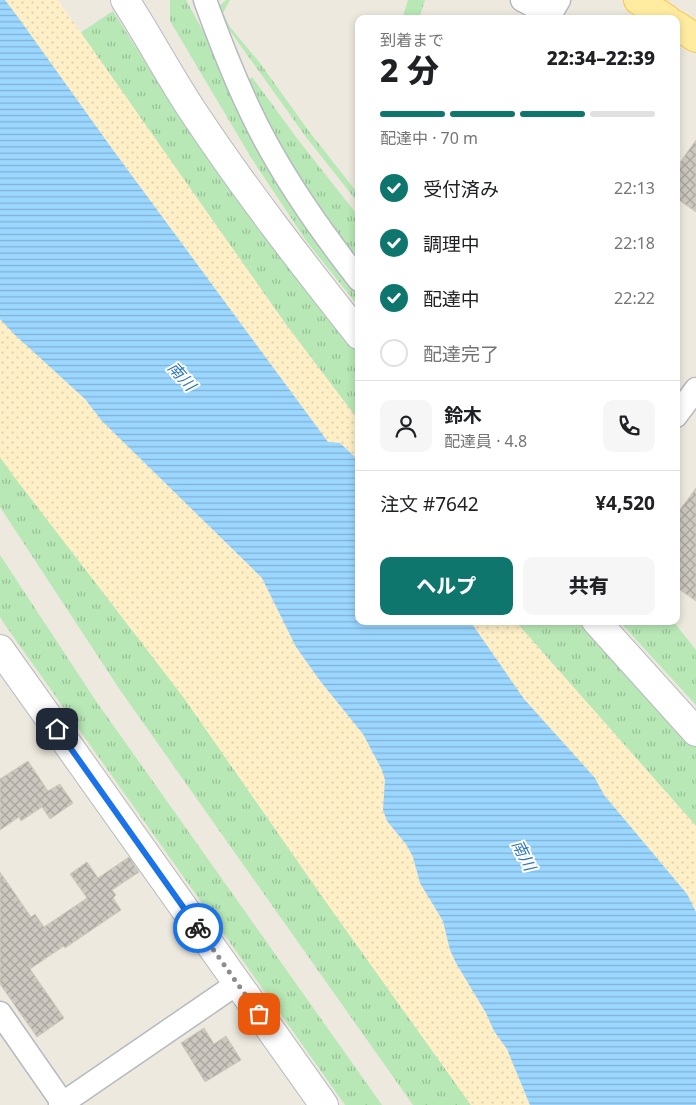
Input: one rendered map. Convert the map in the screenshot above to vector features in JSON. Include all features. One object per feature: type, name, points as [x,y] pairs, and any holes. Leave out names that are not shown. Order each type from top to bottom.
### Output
[{"type":"main road","points":[[638,0],[661,15]]},
{"type":"main road","points":[[680,28],[696,38]]},
{"type":"street","points":[[125,0],[193,112],[229,165],[291,249],[355,330]]},
{"type":"street","points":[[205,0],[234,75],[270,150],[323,234],[355,275]]},
{"type":"street","points":[[522,0],[550,15],[559,0]]},
{"type":"street","points":[[680,410],[696,388]]},
{"type":"street","points":[[600,625],[696,732]]},
{"type":"street","points":[[0,649],[324,1105]]},
{"type":"street","points":[[0,1013],[62,1104],[238,984]]},
{"type":"green space","points":[[170,0],[186,0],[317,238],[355,287],[355,302],[307,242],[252,159],[170,21]]},
{"type":"green space","points":[[226,0],[230,0],[223,13],[230,27],[260,63],[308,130],[355,190],[355,199],[306,137],[228,28],[217,8]]},
{"type":"green space","points":[[408,0],[425,0],[420,15],[403,15]]},
{"type":"green space","points":[[113,11],[179,116],[213,165],[292,270],[355,349],[355,416],[287,326],[80,33]]},
{"type":"green space","points":[[252,77],[355,212],[355,262],[277,146],[246,82]]},
{"type":"green space","points":[[0,457],[184,698],[326,902],[471,1105],[413,1105],[120,690],[0,507]]},
{"type":"green space","points":[[0,555],[96,701],[382,1105],[345,1105],[3,622],[0,617]]},
{"type":"green space","points":[[519,625],[585,625],[696,747],[696,826]]},
{"type":"green space","points":[[623,625],[676,625],[696,650],[696,705]]},
{"type":"sand","points":[[5,0],[58,0],[287,326],[355,416],[355,457],[340,443],[328,442]]},
{"type":"sand","points":[[0,319],[85,399],[102,421],[262,578],[296,647],[321,682],[363,734],[382,770],[385,780],[383,810],[394,831],[406,844],[413,857],[420,883],[443,921],[450,950],[456,963],[486,1013],[494,1031],[507,1049],[530,1105],[471,1105],[326,902],[184,698],[0,457]]},
{"type":"sand","points":[[473,625],[519,625],[696,826],[696,912],[687,894],[604,795],[594,778],[524,699]]},
{"type":"water","name":"南川","points":[[0,0],[5,0],[328,442],[340,443],[355,457],[355,625],[473,625],[524,699],[595,778],[604,795],[687,894],[696,912],[696,1105],[530,1105],[507,1049],[494,1031],[486,1013],[456,963],[450,950],[443,921],[420,883],[413,857],[406,844],[387,821],[383,810],[385,780],[382,770],[363,734],[321,682],[296,647],[262,578],[102,421],[85,399],[0,319]]},
{"type":"building","points":[[696,140],[696,212],[680,201],[680,162]]},
{"type":"building","points":[[696,488],[696,601],[680,590],[680,510]]},
{"type":"building","points":[[28,761],[48,791],[60,784],[73,803],[50,819],[42,807],[21,821],[19,817],[0,830],[0,779]]},
{"type":"building","points":[[129,857],[139,872],[112,890],[116,895],[113,898],[121,910],[30,969],[64,1018],[37,1037],[0,984],[0,872],[31,917],[35,914],[44,927],[87,898],[70,874],[87,862],[98,878]]},
{"type":"building","points":[[204,1028],[214,1044],[226,1036],[241,1060],[205,1082],[181,1043]]},
{"type":"way so far","points":[[198,928],[259,1014]]},
{"type":"route","points":[[57,729],[198,928]]}]
